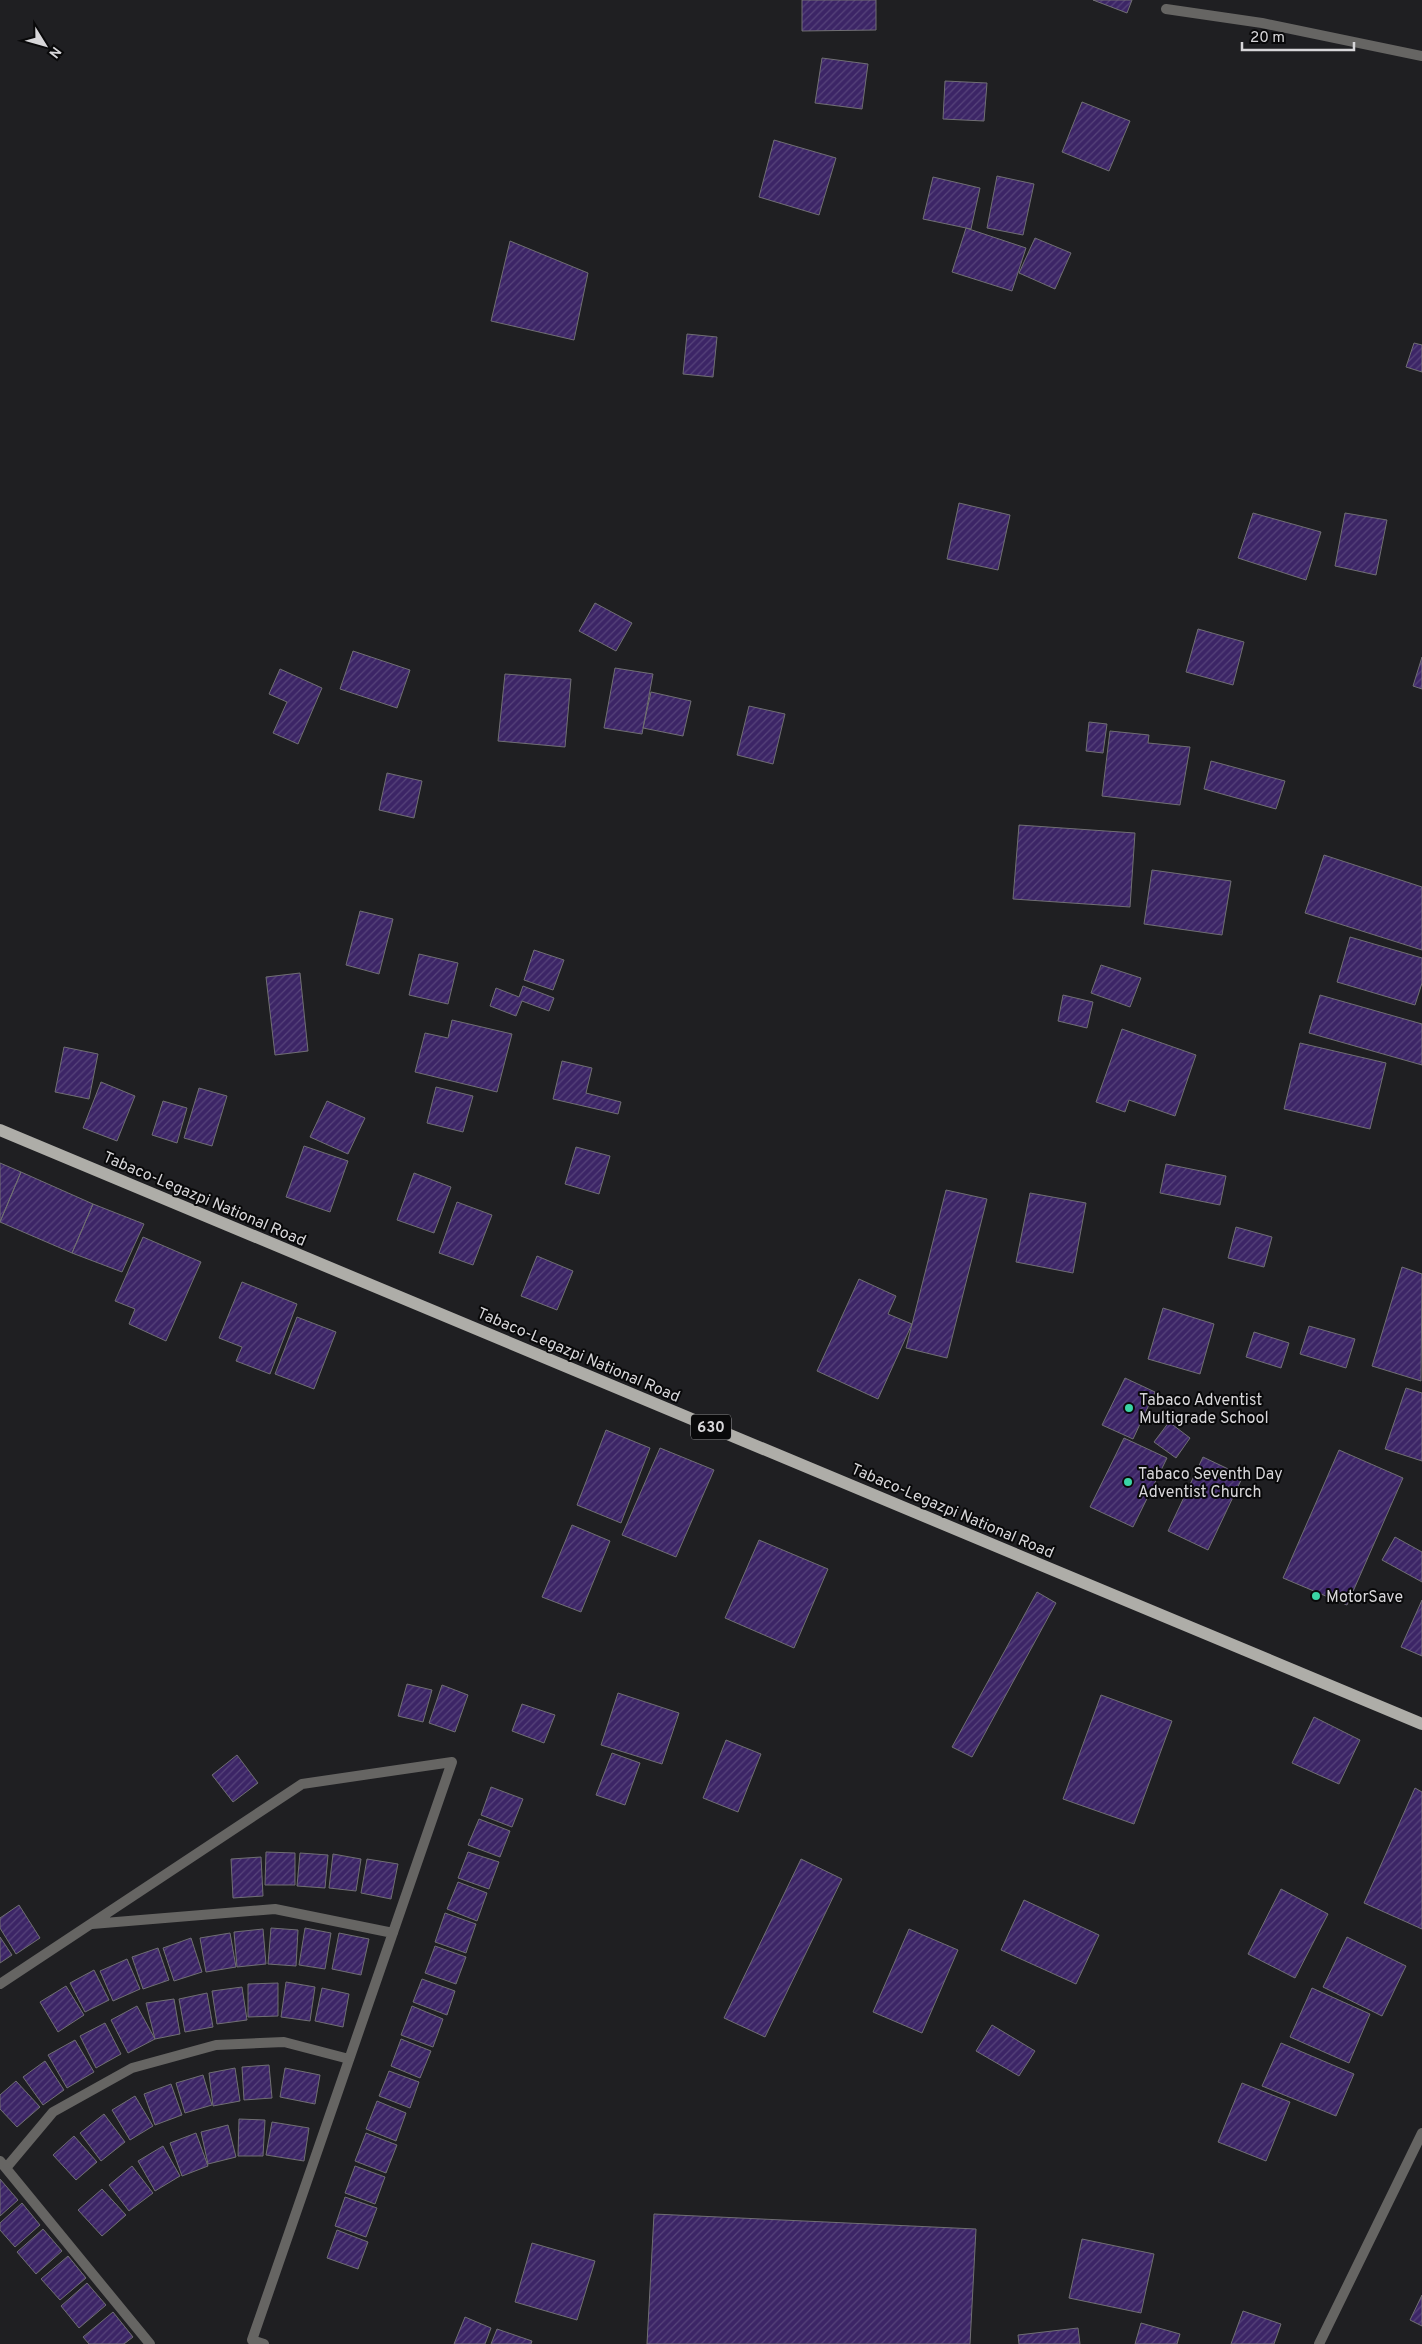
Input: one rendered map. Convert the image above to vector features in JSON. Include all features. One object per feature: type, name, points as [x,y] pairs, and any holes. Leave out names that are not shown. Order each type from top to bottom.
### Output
[{"type":"main road","name":"Tabaco-Legazpi National Road","points":[[0,1130],[1422,1724]]},
{"type":"street","points":[[1166,9],[1262,23],[1422,56]]},
{"type":"street","points":[[0,1984],[302,1784],[452,1762],[250,2342],[264,2344]]},
{"type":"street","points":[[91,1924],[275,1909],[393,1933]]},
{"type":"street","points":[[150,2344],[3,2164],[53,2112],[132,2068],[216,2046],[284,2042],[349,2059]]},
{"type":"street","points":[[1320,2344],[1422,2133]]},
{"type":"building","points":[[802,0],[876,0],[876,30],[802,31]]},
{"type":"building","points":[[1093,0],[1132,0],[1127,13]]},
{"type":"building","points":[[822,58],[868,64],[862,109],[815,103]]},
{"type":"building","points":[[945,81],[987,83],[984,121],[943,119]]},
{"type":"building","points":[[1082,102],[1130,121],[1109,171],[1062,152]]},
{"type":"building","points":[[774,140],[836,158],[819,215],[759,197]]},
{"type":"building","points":[[997,176],[1034,184],[1023,235],[987,228]]},
{"type":"building","points":[[933,177],[980,188],[971,229],[923,219]]},
{"type":"building","points":[[966,228],[1026,248],[1012,291],[952,272]]},
{"type":"building","points":[[1035,238],[1071,253],[1055,289],[1019,273]]},
{"type":"building","points":[[510,241],[588,273],[574,340],[491,321]]},
{"type":"building","points":[[687,334],[717,337],[713,377],[683,374]]},
{"type":"building","points":[[1414,343],[1422,345],[1422,372],[1406,367]]},
{"type":"building","points":[[959,503],[1010,515],[998,570],[947,559]]},
{"type":"building","points":[[1253,513],[1321,532],[1306,580],[1238,558]]},
{"type":"building","points":[[1345,513],[1387,520],[1376,575],[1335,566]]},
{"type":"building","points":[[595,603],[632,623],[616,651],[579,631]]},
{"type":"building","points":[[1198,629],[1244,642],[1233,685],[1186,672]]},
{"type":"building","points":[[353,651],[410,670],[397,708],[340,689]]},
{"type":"building","points":[[1422,657],[1422,689],[1413,686]]},
{"type":"building","points":[[615,668],[653,674],[642,734],[604,728]]},
{"type":"building","points":[[280,669],[322,688],[298,744],[273,733],[287,702],[269,694]]},
{"type":"building","points":[[505,674],[571,679],[565,747],[498,741]]},
{"type":"building","points":[[651,692],[691,701],[683,736],[643,728]]},
{"type":"building","points":[[749,706],[785,714],[773,764],[737,755]]},
{"type":"building","points":[[1089,722],[1107,724],[1103,753],[1086,751]]},
{"type":"building","points":[[1110,731],[1149,735],[1148,743],[1190,747],[1180,805],[1102,796]]},
{"type":"building","points":[[1211,761],[1285,781],[1276,809],[1204,789]]},
{"type":"building","points":[[387,773],[422,781],[414,818],[379,810]]},
{"type":"building","points":[[1019,825],[1135,833],[1130,907],[1013,899]]},
{"type":"building","points":[[1324,855],[1422,887],[1422,950],[1305,913]]},
{"type":"building","points":[[1152,870],[1231,881],[1222,935],[1144,924]]},
{"type":"building","points":[[360,911],[393,919],[379,974],[346,965]]},
{"type":"building","points":[[1350,937],[1422,958],[1422,983],[1415,1005],[1337,982]]},
{"type":"building","points":[[534,950],[564,960],[553,990],[524,980]]},
{"type":"building","points":[[419,954],[458,963],[448,1004],[409,995]]},
{"type":"building","points":[[1101,965],[1141,978],[1130,1007],[1091,993]]},
{"type":"building","points":[[300,973],[308,1051],[275,1055],[266,977]]},
{"type":"building","points":[[523,986],[554,998],[549,1011],[522,1001],[516,1016],[490,1006],[496,988],[519,997]]},
{"type":"building","points":[[1063,995],[1093,1002],[1087,1028],[1058,1021]]},
{"type":"building","points":[[1320,995],[1422,1024],[1422,1065],[1309,1033]]},
{"type":"building","points":[[452,1020],[512,1034],[497,1092],[415,1072],[425,1033],[448,1038]]},
{"type":"building","points":[[1122,1029],[1196,1055],[1175,1116],[1129,1100],[1125,1112],[1096,1102]]},
{"type":"building","points":[[1300,1043],[1386,1063],[1370,1129],[1284,1109]]},
{"type":"building","points":[[64,1047],[98,1054],[89,1099],[55,1092]]},
{"type":"building","points":[[562,1061],[592,1068],[586,1093],[621,1102],[618,1114],[553,1099]]},
{"type":"building","points":[[101,1082],[135,1096],[117,1141],[83,1128]]},
{"type":"building","points":[[436,1087],[473,1096],[463,1132],[427,1123]]},
{"type":"building","points":[[199,1088],[227,1096],[212,1146],[184,1138]]},
{"type":"building","points":[[163,1101],[187,1108],[177,1143],[152,1135]]},
{"type":"building","points":[[327,1101],[365,1118],[348,1154],[310,1137]]},
{"type":"building","points":[[304,1146],[348,1161],[330,1212],[286,1197]]},
{"type":"building","points":[[576,1147],[610,1156],[599,1194],[565,1184]]},
{"type":"building","points":[[0,1163],[21,1172],[0,1222]]},
{"type":"building","points":[[1166,1164],[1226,1176],[1220,1205],[1160,1193]]},
{"type":"building","points":[[21,1172],[93,1204],[72,1253],[0,1222]]},
{"type":"building","points":[[414,1173],[451,1187],[434,1233],[397,1220]]},
{"type":"building","points":[[946,1190],[987,1199],[947,1358],[906,1348]]},
{"type":"building","points":[[1030,1193],[1086,1203],[1073,1273],[1016,1262]]},
{"type":"building","points":[[457,1202],[492,1215],[473,1265],[439,1253]]},
{"type":"building","points":[[93,1204],[144,1224],[122,1272],[72,1253]]},
{"type":"building","points":[[1236,1227],[1272,1237],[1264,1267],[1228,1258]]},
{"type":"building","points":[[143,1237],[201,1262],[166,1341],[129,1324],[135,1309],[115,1301]]},
{"type":"building","points":[[537,1256],[573,1271],[557,1310],[521,1296]]},
{"type":"building","points":[[1402,1267],[1422,1274],[1421,1381],[1372,1366]]},
{"type":"building","points":[[859,1279],[896,1296],[888,1314],[912,1324],[878,1399],[817,1371]]},
{"type":"building","points":[[242,1282],[297,1304],[270,1374],[236,1361],[242,1347],[219,1338]]},
{"type":"building","points":[[1163,1308],[1214,1324],[1200,1374],[1148,1359]]},
{"type":"building","points":[[297,1317],[336,1332],[314,1389],[275,1374]]},
{"type":"building","points":[[1309,1326],[1355,1339],[1346,1368],[1300,1354]]},
{"type":"building","points":[[1254,1332],[1289,1343],[1281,1368],[1246,1357]]},
{"type":"building","name":"Tabaco Adventist Multigrade School","points":[[1125,1378],[1155,1392],[1133,1439],[1102,1425]]},
{"type":"building","points":[[1406,1388],[1422,1393],[1422,1461],[1385,1449]]},
{"type":"building","points":[[1169,1422],[1190,1438],[1176,1458],[1154,1442]]},
{"type":"building","points":[[606,1430],[650,1448],[621,1523],[577,1505]]},
{"type":"building","name":"Tabaco Seventh Day Adventist Church","points":[[1124,1438],[1167,1458],[1133,1527],[1090,1507]]},
{"type":"building","points":[[660,1448],[714,1470],[676,1557],[622,1535]]},
{"type":"building","points":[[1339,1450],[1403,1478],[1347,1605],[1283,1578]]},
{"type":"building","points":[[1203,1457],[1243,1476],[1208,1550],[1168,1531]]},
{"type":"building","points":[[572,1525],[610,1541],[581,1612],[542,1597]]},
{"type":"building","points":[[1395,1537],[1422,1552],[1422,1582],[1382,1560]]},
{"type":"building","points":[[759,1540],[828,1569],[794,1648],[725,1618]]},
{"type":"building","points":[[1037,1592],[1056,1603],[972,1757],[952,1747]]},
{"type":"building","points":[[1422,1600],[1422,1656],[1401,1647]]},
{"type":"building","points":[[407,1684],[432,1690],[423,1722],[398,1716]]},
{"type":"building","points":[[442,1685],[468,1695],[455,1732],[429,1723]]},
{"type":"building","points":[[618,1693],[679,1713],[662,1764],[601,1745]]},
{"type":"building","points":[[1101,1695],[1172,1721],[1134,1824],[1063,1799]]},
{"type":"building","points":[[522,1704],[555,1715],[544,1743],[512,1731]]},
{"type":"building","points":[[1314,1717],[1360,1740],[1339,1784],[1292,1763]]},
{"type":"building","points":[[726,1740],[761,1754],[738,1812],[703,1798]]},
{"type":"building","points":[[612,1753],[640,1763],[625,1805],[596,1795]]},
{"type":"building","points":[[237,1755],[258,1783],[233,1802],[212,1775]]},
{"type":"building","points":[[491,1787],[523,1799],[512,1827],[481,1815]]},
{"type":"building","points":[[1415,1788],[1422,1792],[1422,1929],[1364,1903]]},
{"type":"building","points":[[479,1819],[510,1831],[500,1857],[468,1845]]},
{"type":"building","points":[[266,1852],[295,1853],[295,1885],[265,1885]]},
{"type":"building","points":[[468,1852],[499,1862],[489,1889],[458,1878]]},
{"type":"building","points":[[300,1853],[328,1855],[325,1888],[297,1886]]},
{"type":"building","points":[[333,1854],[361,1859],[356,1891],[329,1888]]},
{"type":"building","points":[[261,1857],[263,1896],[233,1898],[231,1859]]},
{"type":"building","points":[[367,1859],[398,1864],[391,1899],[361,1893]]},
{"type":"building","points":[[801,1859],[842,1879],[765,2037],[724,2018]]},
{"type":"building","points":[[458,1882],[487,1893],[477,1921],[447,1909]]},
{"type":"building","points":[[1281,1889],[1328,1914],[1295,1978],[1248,1954]]},
{"type":"building","points":[[1024,1900],[1099,1935],[1076,1984],[1001,1950]]},
{"type":"building","points":[[19,1905],[40,1938],[16,1954],[0,1928],[0,1918]]},
{"type":"building","points":[[445,1913],[476,1924],[466,1953],[435,1942]]},
{"type":"building","points":[[271,1928],[298,1930],[296,1966],[268,1964]]},
{"type":"building","points":[[305,1928],[331,1933],[325,1969],[299,1965]]},
{"type":"building","points":[[263,1929],[266,1964],[237,1967],[234,1932]]},
{"type":"building","points":[[909,1929],[958,1950],[922,2033],[873,2012]]},
{"type":"building","points":[[230,1933],[236,1967],[206,1972],[200,1938]]},
{"type":"building","points":[[339,1933],[369,1939],[361,1975],[332,1969]]},
{"type":"building","points":[[0,1937],[12,1955],[0,1963]]},
{"type":"building","points":[[1347,1937],[1406,1966],[1382,2016],[1323,1987]]},
{"type":"building","points":[[191,1938],[202,1972],[174,1981],[163,1948]]},
{"type":"building","points":[[435,1946],[466,1957],[456,1984],[425,1973]]},
{"type":"building","points":[[158,1948],[169,1980],[143,1989],[132,1957]]},
{"type":"building","points":[[127,1959],[140,1989],[113,2001],[100,1971]]},
{"type":"building","points":[[94,1970],[109,2000],[85,2012],[70,1983]]},
{"type":"building","points":[[422,1979],[455,1991],[447,2015],[413,2002]]},
{"type":"building","points":[[286,1982],[315,1987],[310,2021],[281,2017]]},
{"type":"building","points":[[278,1983],[278,2016],[248,2017],[248,1984]]},
{"type":"building","points":[[66,1986],[84,2015],[58,2032],[40,2002]]},
{"type":"building","points":[[242,1987],[247,2020],[217,2024],[212,1991]]},
{"type":"building","points":[[322,1988],[349,1994],[343,2027],[315,2021]]},
{"type":"building","points":[[1312,1988],[1370,2014],[1349,2063],[1290,2037]]},
{"type":"building","points":[[207,1993],[213,2027],[185,2032],[179,1999]]},
{"type":"building","points":[[174,1999],[180,2034],[155,2039],[146,2003]]},
{"type":"building","points":[[137,2006],[155,2039],[128,2053],[111,2020]]},
{"type":"building","points":[[412,2006],[443,2019],[433,2047],[401,2035]]},
{"type":"building","points":[[105,2023],[121,2054],[96,2068],[80,2036]]},
{"type":"building","points":[[992,2025],[1035,2051],[1019,2076],[976,2051]]},
{"type":"building","points":[[401,2039],[431,2051],[420,2078],[391,2066]]},
{"type":"building","points":[[75,2040],[94,2072],[67,2088],[48,2055]]},
{"type":"building","points":[[1281,2043],[1354,2074],[1336,2116],[1262,2086]]},
{"type":"building","points":[[45,2061],[64,2090],[43,2105],[23,2077]]},
{"type":"building","points":[[269,2065],[272,2098],[244,2100],[242,2067]]},
{"type":"building","points":[[235,2068],[240,2101],[213,2106],[209,2073]]},
{"type":"building","points":[[285,2068],[320,2075],[315,2104],[280,2097]]},
{"type":"building","points":[[389,2071],[419,2082],[410,2108],[379,2096]]},
{"type":"building","points":[[203,2075],[212,2105],[185,2113],[176,2083]]},
{"type":"building","points":[[16,2081],[40,2107],[17,2127],[0,2109],[0,2095]]},
{"type":"building","points":[[1242,2083],[1290,2102],[1266,2161],[1218,2142]]},
{"type":"building","points":[[171,2084],[182,2115],[155,2125],[144,2094]]},
{"type":"building","points":[[135,2096],[153,2126],[130,2140],[112,2110]]},
{"type":"building","points":[[377,2101],[406,2113],[396,2141],[366,2129]]},
{"type":"building","points":[[104,2114],[125,2142],[101,2161],[80,2133]]},
{"type":"building","points":[[239,2119],[265,2120],[263,2156],[238,2156]]},
{"type":"building","points":[[272,2122],[309,2128],[304,2161],[266,2155]]},
{"type":"building","points":[[228,2125],[236,2157],[208,2164],[201,2132]]},
{"type":"building","points":[[196,2133],[208,2166],[182,2176],[170,2143]]},
{"type":"building","points":[[366,2133],[397,2145],[386,2173],[355,2161]]},
{"type":"building","points":[[74,2136],[97,2162],[76,2180],[53,2155]]},
{"type":"building","points":[[163,2146],[180,2176],[155,2191],[138,2161]]},
{"type":"building","points":[[132,2166],[153,2193],[129,2211],[109,2185]]},
{"type":"building","points":[[355,2166],[385,2177],[375,2204],[345,2193]]},
{"type":"building","points":[[0,2179],[18,2200],[0,2216]]},
{"type":"building","points":[[102,2189],[126,2215],[102,2236],[78,2210]]},
{"type":"building","points":[[345,2197],[377,2208],[366,2237],[335,2226]]},
{"type":"building","points":[[22,2203],[40,2225],[15,2247],[0,2230],[0,2223]]},
{"type":"building","points":[[654,2214],[976,2229],[970,2344],[647,2344]]},
{"type":"building","points":[[43,2229],[62,2251],[36,2274],[17,2252]]},
{"type":"building","points":[[337,2230],[368,2242],[358,2269],[327,2258]]},
{"type":"building","points":[[1082,2239],[1154,2254],[1141,2313],[1069,2298]]},
{"type":"building","points":[[532,2243],[595,2261],[577,2320],[515,2302]]},
{"type":"building","points":[[68,2256],[86,2278],[60,2300],[41,2279]]},
{"type":"building","points":[[87,2283],[106,2305],[79,2328],[61,2306]]},
{"type":"building","points":[[1422,2295],[1422,2326],[1410,2320]]},
{"type":"building","points":[[1243,2311],[1281,2324],[1274,2344],[1231,2344]]},
{"type":"building","points":[[113,2312],[133,2337],[124,2344],[89,2344],[83,2337]]},
{"type":"building","points":[[465,2317],[491,2328],[485,2344],[454,2344]]},
{"type":"building","points":[[1141,2323],[1180,2334],[1177,2344],[1135,2344]]},
{"type":"building","points":[[1078,2328],[1080,2344],[1019,2344],[1018,2335]]},
{"type":"building","points":[[497,2329],[532,2341],[531,2344],[491,2344]]},
{"type":"place","name":"Tabaco Adventist Multigrade School","points":[[1129,1408]]},
{"type":"place","name":"Tabaco Seventh Day Adventist Church","points":[[1128,1482]]},
{"type":"place","name":"MotorSave","points":[[1316,1596]]}]
